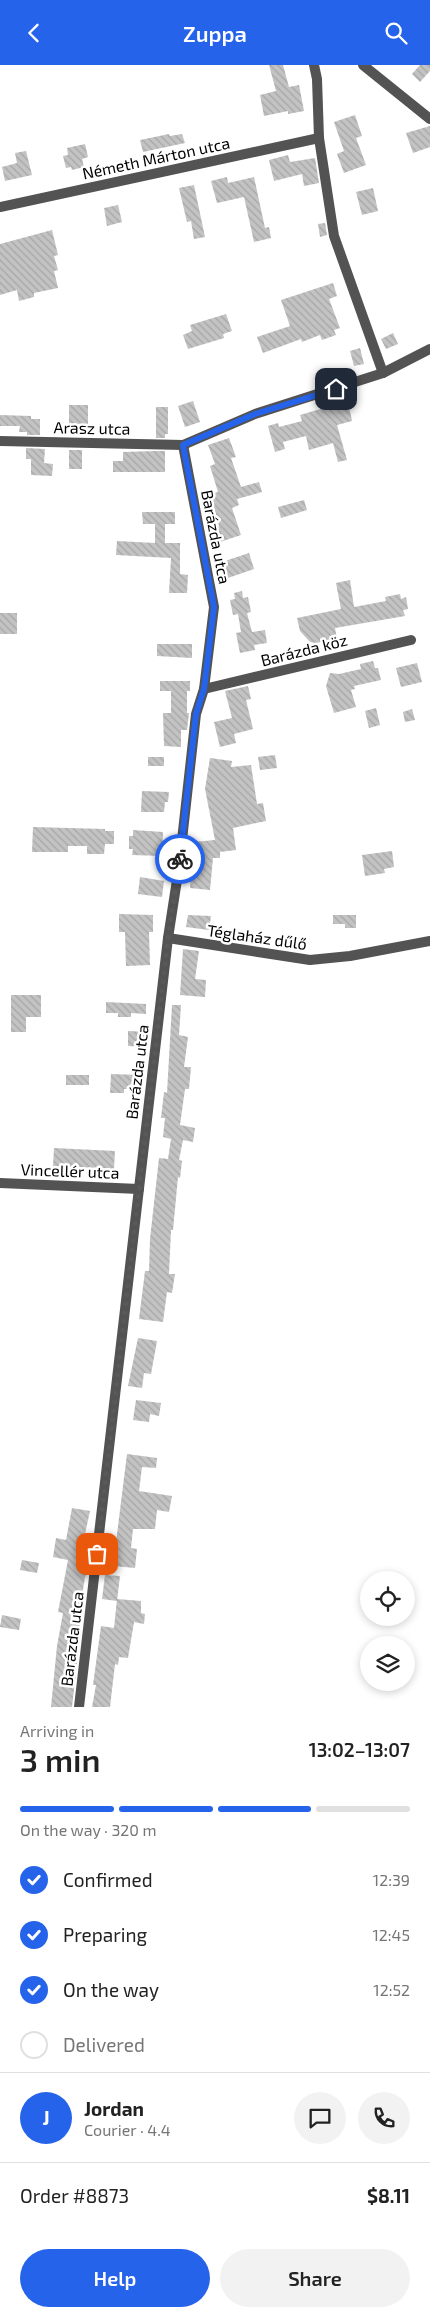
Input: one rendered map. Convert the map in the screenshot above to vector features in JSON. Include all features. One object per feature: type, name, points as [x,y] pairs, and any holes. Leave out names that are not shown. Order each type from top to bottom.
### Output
[{"type":"street","points":[[314,65],[317,79],[319,138],[334,236],[383,373]]},
{"type":"street","points":[[364,65],[430,119]]},
{"type":"street","name":"Németh Márton utca","points":[[0,207],[319,138]]},
{"type":"street","points":[[183,445],[255,414],[383,373],[430,349]]},
{"type":"street","name":"Arasz utca","points":[[0,441],[183,445]]},
{"type":"street","name":"Barázda utca","points":[[79,1707],[168,939],[196,714],[204,689],[214,607],[183,445]]},
{"type":"street","name":"Barázda köz","points":[[204,689],[411,639]]},
{"type":"street","name":"Téglaház dűlő","points":[[168,939],[310,961],[350,956],[430,941]]},
{"type":"street","name":"Vincellér utca","points":[[0,1183],[139,1189]]},
{"type":"building","points":[[269,65],[283,65],[289,87],[299,85],[304,111],[288,114],[288,111],[264,116],[260,95],[276,91]]},
{"type":"building","points":[[420,65],[430,65],[430,71],[420,82],[412,74]]},
{"type":"building","points":[[355,115],[362,136],[356,138],[366,165],[344,173],[337,154],[344,151],[334,122]]},
{"type":"building","points":[[430,126],[430,147],[413,153],[406,133]]},
{"type":"building","points":[[169,134],[170,136],[182,134],[185,143],[143,152],[140,140]]},
{"type":"building","points":[[85,144],[88,157],[82,159],[84,167],[72,170],[71,167],[66,168],[63,156],[68,155],[67,148]]},
{"type":"building","points":[[26,151],[32,175],[5,181],[2,167],[17,163],[15,153]]},
{"type":"building","points":[[288,155],[290,162],[315,158],[319,183],[304,186],[302,174],[274,181],[269,160]]},
{"type":"building","points":[[227,177],[228,183],[254,177],[265,228],[269,227],[271,238],[254,242],[244,197],[217,203],[211,181]]},
{"type":"building","points":[[194,185],[205,237],[194,239],[191,221],[187,222],[179,188]]},
{"type":"building","points":[[373,188],[378,211],[362,215],[356,192]]},
{"type":"building","points":[[118,205],[122,222],[107,226],[104,208]]},
{"type":"building","points":[[325,223],[327,235],[320,237],[318,224]]},
{"type":"building","points":[[52,230],[58,255],[54,256],[58,270],[54,271],[58,288],[34,293],[34,297],[19,301],[17,290],[0,295],[0,244]]},
{"type":"building","points":[[333,283],[337,296],[329,299],[340,328],[334,330],[336,335],[322,340],[320,335],[302,342],[301,339],[263,353],[257,337],[290,326],[281,300]]},
{"type":"building","points":[[226,314],[232,331],[223,334],[224,338],[188,349],[183,335],[192,331],[190,325]]},
{"type":"building","points":[[393,333],[398,344],[386,349],[381,339]]},
{"type":"building","points":[[360,348],[364,364],[354,366],[350,351]]},
{"type":"building","points":[[193,401],[200,422],[185,427],[178,406]]},
{"type":"building","points":[[348,401],[352,421],[337,425],[347,460],[338,462],[333,443],[309,450],[306,436],[283,442],[285,449],[275,452],[268,426],[278,423],[279,427],[302,421],[300,415]]},
{"type":"building","points":[[69,405],[88,405],[88,427],[69,427]]},
{"type":"building","points":[[156,407],[168,407],[168,434],[165,434],[165,438],[156,438]]},
{"type":"building","points":[[0,415],[31,416],[31,419],[40,419],[40,435],[27,435],[27,432],[19,432],[20,426],[0,426]]},
{"type":"building","points":[[229,438],[236,457],[231,458],[241,487],[259,482],[262,492],[237,499],[239,505],[232,508],[241,535],[220,542],[215,528],[219,526],[210,494],[218,492],[210,466],[215,464],[208,445]]},
{"type":"building","points":[[26,448],[45,449],[44,463],[53,464],[52,476],[31,475],[31,459],[26,459]]},
{"type":"building","points":[[69,450],[82,450],[82,469],[69,469]]},
{"type":"building","points":[[165,451],[165,472],[113,472],[113,461],[123,461],[123,452]]},
{"type":"building","points":[[304,500],[307,510],[281,518],[278,507]]},
{"type":"building","points":[[142,512],[175,512],[175,524],[165,524],[165,543],[180,543],[180,574],[188,575],[187,593],[169,593],[171,558],[116,555],[117,541],[155,543],[155,524],[143,524]]},
{"type":"building","points":[[249,553],[254,569],[228,578],[222,562]]},
{"type":"building","points":[[350,580],[354,607],[386,601],[385,597],[400,594],[401,599],[406,597],[408,609],[403,610],[405,616],[335,628],[337,639],[316,643],[310,642],[300,631],[297,618],[341,609],[336,583]]},
{"type":"building","points":[[242,591],[243,598],[248,597],[251,612],[247,613],[252,632],[265,630],[267,643],[254,645],[255,650],[240,653],[236,633],[241,632],[238,614],[233,615],[230,600],[235,599],[234,593]]},
{"type":"building","points":[[0,613],[17,613],[17,634],[0,634]]},
{"type":"building","points":[[157,644],[192,644],[192,658],[157,656]]},
{"type":"building","points":[[373,661],[375,668],[378,668],[381,680],[354,686],[355,689],[351,690],[356,707],[334,713],[326,686],[330,673],[339,674],[361,669],[360,664]]},
{"type":"building","points":[[417,663],[422,682],[401,687],[396,668]]},
{"type":"building","points":[[160,681],[190,681],[190,691],[187,691],[187,713],[189,713],[187,730],[181,730],[181,747],[164,746],[163,713],[171,713],[171,691],[160,691]]},
{"type":"building","points":[[248,686],[251,699],[246,700],[253,729],[234,734],[236,743],[220,747],[214,722],[232,718],[225,691]]},
{"type":"building","points":[[376,708],[380,725],[369,728],[365,711]]},
{"type":"building","points":[[412,709],[415,720],[405,722],[403,712]]},
{"type":"building","points":[[275,755],[277,768],[260,770],[258,757]]},
{"type":"building","points":[[148,757],[164,757],[164,766],[148,766]]},
{"type":"building","points":[[210,758],[232,761],[231,767],[251,765],[257,804],[263,803],[266,821],[233,828],[236,850],[220,852],[220,858],[213,858],[210,890],[190,888],[193,842],[215,840],[205,789]]},
{"type":"building","points":[[142,791],[169,792],[164,812],[141,812]]},
{"type":"building","points":[[33,827],[105,829],[105,831],[114,831],[114,844],[105,844],[104,854],[87,854],[87,846],[68,846],[68,852],[32,852]]},
{"type":"building","points":[[133,830],[163,832],[162,856],[132,855],[133,849],[129,849],[129,836],[133,836]]},
{"type":"building","points":[[392,851],[394,867],[384,869],[385,873],[365,876],[362,855]]},
{"type":"building","points":[[140,877],[164,881],[162,897],[138,894]]},
{"type":"building","points":[[119,914],[153,915],[153,932],[149,932],[150,965],[126,966],[125,932],[119,932]]},
{"type":"building","points":[[188,915],[211,916],[209,930],[186,927]]},
{"type":"building","points":[[333,915],[356,915],[356,928],[345,928],[345,924],[333,924]]},
{"type":"building","points":[[183,949],[199,951],[195,979],[206,980],[205,997],[180,995]]},
{"type":"building","points":[[11,995],[41,995],[41,1017],[26,1017],[26,1032],[11,1032]]},
{"type":"building","points":[[106,1002],[146,1004],[146,1014],[131,1013],[131,1017],[118,1017],[118,1013],[106,1013]]},
{"type":"building","points":[[172,1005],[181,1005],[179,1035],[188,1037],[184,1067],[191,1067],[189,1089],[185,1089],[180,1125],[195,1128],[193,1142],[183,1140],[179,1160],[182,1161],[180,1178],[178,1177],[173,1230],[171,1230],[169,1274],[175,1274],[172,1293],[167,1292],[163,1322],[139,1319],[145,1271],[149,1271],[150,1239],[159,1158],[168,1159],[171,1139],[163,1137],[165,1118],[161,1118],[164,1092],[167,1093]]},
{"type":"building","points":[[128,1031],[149,1032],[148,1047],[128,1046]]},
{"type":"building","points":[[111,1074],[140,1075],[140,1089],[124,1089],[124,1093],[110,1093]]},
{"type":"building","points":[[66,1075],[89,1075],[89,1085],[66,1085]]},
{"type":"building","points":[[54,1148],[115,1151],[114,1169],[53,1166]]},
{"type":"building","points":[[138,1338],[157,1341],[151,1374],[144,1373],[142,1388],[128,1386]]},
{"type":"building","points":[[136,1400],[161,1403],[159,1416],[150,1414],[149,1422],[133,1420]]},
{"type":"building","points":[[127,1454],[157,1458],[156,1468],[142,1467],[139,1491],[172,1496],[169,1512],[157,1510],[155,1529],[133,1529],[131,1548],[137,1549],[135,1568],[113,1566]]},
{"type":"building","points":[[72,1508],[90,1511],[83,1543],[89,1544],[81,1601],[84,1601],[79,1629],[81,1629],[72,1707],[51,1707],[57,1646],[63,1613],[58,1612],[68,1560],[53,1557],[56,1538],[66,1540]]},
{"type":"building","points":[[22,1560],[39,1563],[37,1573],[20,1570]]},
{"type":"building","points":[[105,1575],[120,1576],[117,1601],[102,1599]]},
{"type":"building","points":[[117,1599],[141,1601],[141,1613],[145,1614],[144,1624],[134,1622],[128,1658],[119,1657],[118,1665],[115,1664],[110,1707],[92,1707],[96,1685],[93,1685],[101,1626],[114,1628]]},
{"type":"building","points":[[2,1615],[21,1619],[19,1630],[0,1627]]},
{"type":"way so far","points":[[97,1554],[120,1340],[168,939],[180,859]]},
{"type":"route","points":[[180,859],[196,714],[204,689],[214,607],[183,445],[255,414],[336,389]]}]
